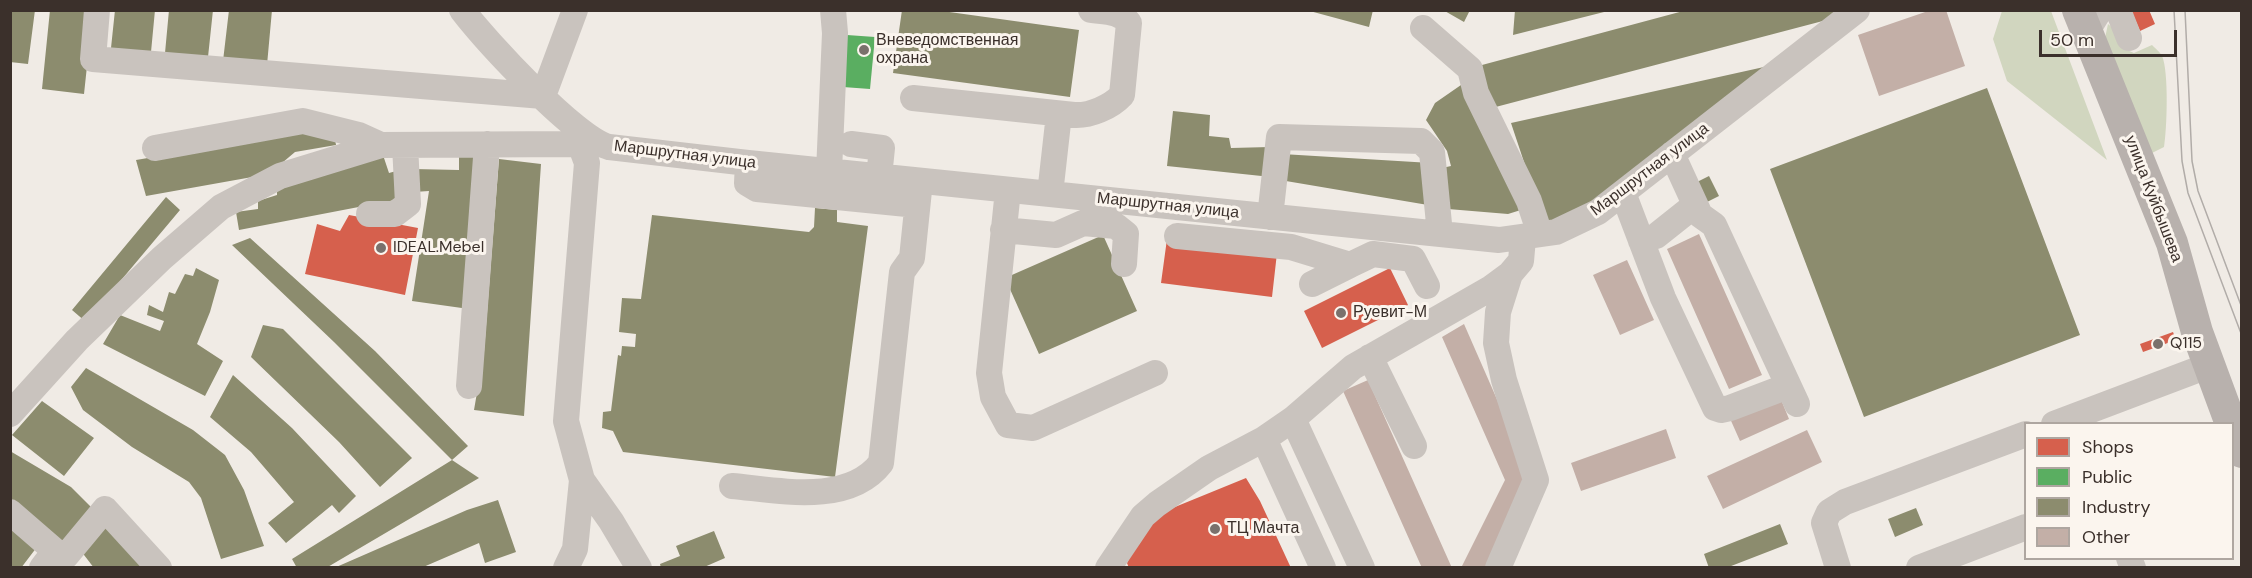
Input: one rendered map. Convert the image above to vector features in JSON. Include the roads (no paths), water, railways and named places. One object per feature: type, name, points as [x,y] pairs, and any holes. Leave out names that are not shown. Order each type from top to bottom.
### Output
[{"type":"main road","name":"улица Куйбышева","points":[[2088,17],[2172,243],[2197,332],[2230,422]]},
{"type":"street","points":[[97,10],[93,59],[543,96],[575,10]]},
{"type":"street","name":"Маршрутная улица","points":[[462,10],[583,140],[609,147],[879,177],[918,193],[1008,190],[1499,240],[1556,232],[1598,212],[1857,10]]},
{"type":"street","points":[[830,172],[836,33],[833,10]]},
{"type":"street","points":[[913,98],[1083,116],[1110,105],[1122,95],[1129,23],[1125,16],[1091,10]]},
{"type":"street","points":[[2118,10],[2129,38]]},
{"type":"street","points":[[1108,567],[1143,516],[1157,504],[1209,468],[1264,439],[1293,419],[1353,367],[1491,288],[1510,274],[1521,261],[1532,236],[1529,201],[1476,93],[1470,69],[1423,28]]},
{"type":"street","points":[[1050,194],[1059,114]]},
{"type":"street","points":[[155,148],[303,121],[393,145]]},
{"type":"street","points":[[1270,217],[1279,137],[1421,141],[1432,152],[1440,234]]},
{"type":"street","points":[[10,414],[77,340],[162,258],[221,207],[280,176],[393,145],[583,140],[587,163],[566,421],[582,480],[639,567]]},
{"type":"street","points":[[469,386],[487,144]]},
{"type":"street","points":[[851,144],[882,148],[879,177]]},
{"type":"street","points":[[369,214],[394,214],[408,204],[393,145]]},
{"type":"street","points":[[1623,193],[1663,298],[1715,408],[1721,410],[1792,395],[1714,225],[1700,215],[1672,154]]},
{"type":"street","points":[[732,486],[826,493],[865,477],[881,463],[902,272],[912,258],[918,193],[757,189],[747,183],[748,163]]},
{"type":"street","points":[[1008,190],[989,373],[993,397],[1008,425],[1033,428],[1155,374]]},
{"type":"street","points":[[1641,241],[1656,236],[1695,205]]},
{"type":"street","points":[[1291,247],[1302,220]]},
{"type":"street","points":[[1003,230],[1056,235],[1083,223],[1116,226],[1126,234],[1124,264]]},
{"type":"street","points":[[1177,236],[1291,247],[1350,265]]},
{"type":"street","points":[[1312,284],[1373,254],[1413,259],[1427,286]]},
{"type":"street","points":[[1498,567],[1536,480],[1497,353],[1498,312],[1510,274]]},
{"type":"street","points":[[1370,357],[1414,446]]},
{"type":"street","points":[[2057,422],[2210,365]]},
{"type":"street","points":[[1293,419],[1362,567]]},
{"type":"street","points":[[1838,567],[1824,523],[1829,512],[1845,502],[2024,434]]},
{"type":"street","points":[[1264,439],[1323,567]]},
{"type":"street","points":[[566,567],[575,549],[582,480]]},
{"type":"street","points":[[10,512],[60,560],[105,509],[159,567]]},
{"type":"street","points":[[1919,567],[2024,527]]},
{"type":"tram line","points":[[2174,10],[2182,161],[2188,193],[2242,336]]},
{"type":"tram line","points":[[2185,10],[2192,161],[2198,191],[2242,308]]},
{"type":"place","name":"Вневедомственная охрана","points":[[864,50]]},
{"type":"place","name":"IDEAL.Mebel","points":[[381,248]]},
{"type":"place","name":"Руевит-М","points":[[1341,313]]},
{"type":"place","name":"Q115","points":[[2158,344]]},
{"type":"place","name":"ТЦ Мачта","points":[[1215,529]]}]
